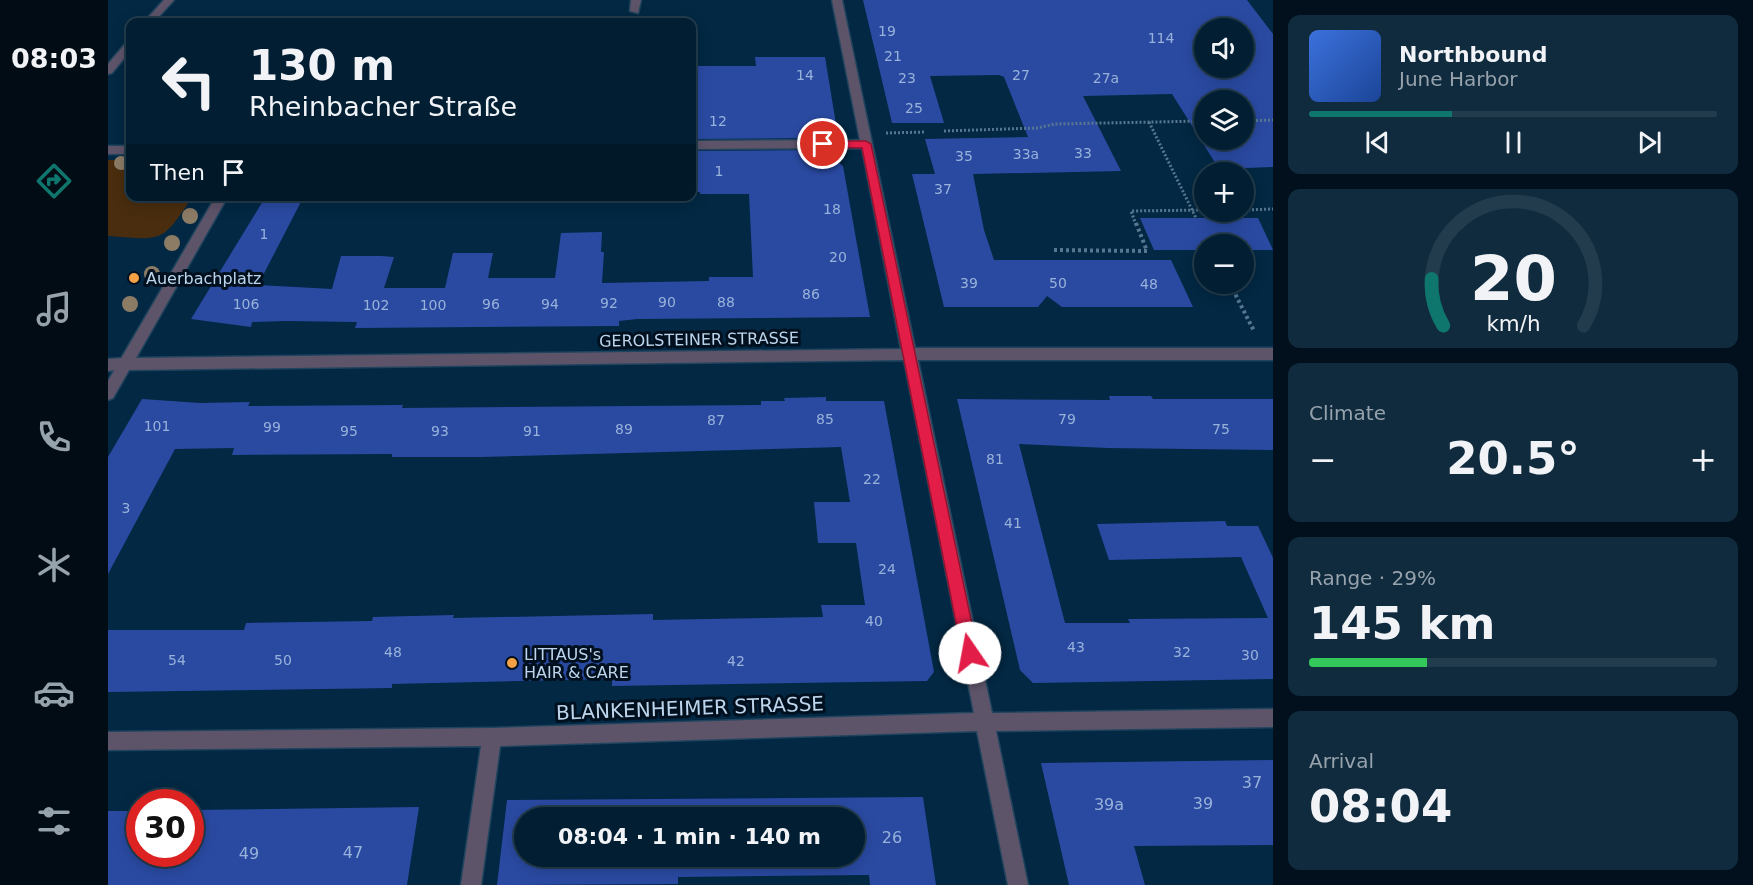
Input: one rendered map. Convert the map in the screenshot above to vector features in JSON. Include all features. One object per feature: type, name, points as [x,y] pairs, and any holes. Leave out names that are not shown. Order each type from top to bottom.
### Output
[{"type":"street","points":[[153,18],[169,0]]},
{"type":"street","points":[[837,0],[1018,885]]},
{"type":"street","points":[[108,71],[126,50]]},
{"type":"street","points":[[696,145],[865,139]]},
{"type":"street","points":[[108,150],[126,150]]},
{"type":"street","points":[[108,394],[219,201]]},
{"type":"street","name":"GEROLSTEINER STRASSE","points":[[108,365],[909,354],[1269,354]]},
{"type":"street","name":"BLANKENHEIMER STRASSE","points":[[108,741],[492,737],[984,722],[1273,718]]},
{"type":"street","points":[[471,885],[492,737]]},
{"type":"path","points":[[1254,121],[1273,120]]},
{"type":"path","points":[[944,131],[1037,128],[1055,124],[1194,121]]},
{"type":"path","points":[[1149,122],[1194,214]]},
{"type":"path","points":[[865,139],[925,132]]},
{"type":"path","points":[[1054,250],[1147,251],[1131,211],[1192,210]]},
{"type":"path","points":[[1254,210],[1273,210]]},
{"type":"path","points":[[1236,294],[1269,354]]},
{"type":"shaded area","points":[[108,160],[126,160],[126,201],[189,201],[174,223],[159,236],[140,238],[108,236]]},
{"type":"building","points":[[863,0],[1247,0],[1273,34],[1273,167],[1254,168],[1254,162],[1215,162],[1207,150],[1254,150],[1254,90],[1194,90],[1194,129],[1172,94],[1083,96],[1121,171],[973,174],[984,230],[994,260],[1171,260],[1193,307],[1062,307],[1047,296],[1038,307],[944,307],[912,174],[935,174],[925,139],[1028,137],[1004,77],[999,75],[930,76],[944,123],[892,123]]},
{"type":"building","points":[[755,57],[825,57],[836,124],[814,138],[696,139],[696,66],[756,66]]},
{"type":"building","points":[[823,150],[843,166],[870,317],[637,319],[619,321],[619,326],[355,328],[357,322],[252,322],[251,327],[191,319],[263,201],[301,201],[258,285],[332,289],[341,256],[381,256],[394,257],[384,288],[445,288],[453,253],[493,253],[488,278],[555,278],[561,233],[602,232],[601,252],[604,252],[602,283],[709,281],[709,277],[753,277],[749,194],[700,194],[696,192],[696,151]]},
{"type":"building","points":[[1140,218],[1194,218],[1194,222],[1254,222],[1254,218],[1258,218],[1273,250],[1254,250],[1254,234],[1194,234],[1194,250],[1154,250]]},
{"type":"building","points":[[1109,396],[1151,396],[1153,399],[1273,399],[1273,450],[1108,448],[1019,444],[1065,623],[1130,623],[1128,619],[1268,618],[1241,557],[1109,560],[1097,524],[1225,521],[1227,526],[1258,526],[1273,558],[1273,679],[1033,683],[1020,670],[957,399],[1110,400]]},
{"type":"building","points":[[826,397],[826,401],[884,401],[934,672],[927,681],[612,686],[612,679],[392,684],[392,688],[108,692],[108,630],[244,630],[246,623],[372,621],[373,617],[454,615],[453,618],[653,614],[653,620],[823,617],[821,605],[865,605],[856,543],[818,543],[814,502],[850,502],[841,447],[480,457],[392,457],[392,454],[232,455],[234,448],[175,449],[108,574],[108,457],[142,399],[200,403],[250,402],[248,406],[403,405],[402,408],[761,405],[761,401],[785,401],[784,398]]},
{"type":"building","points":[[1273,760],[1273,845],[1134,846],[1145,885],[1069,885],[1041,763]]},
{"type":"building","points":[[923,797],[936,885],[870,885],[869,875],[678,877],[678,884],[497,885],[507,800]]},
{"type":"building","points":[[419,807],[407,885],[108,885],[108,811],[126,811],[126,867],[204,867],[204,810]]},
{"type":"place","name":"Auerbachplatz","points":[[134,278]]},
{"type":"place","name":"LITTAUS's HAIR & CARE","points":[[512,663]]},
{"type":"route","points":[[823,144],[866,144],[970,653]]}]
